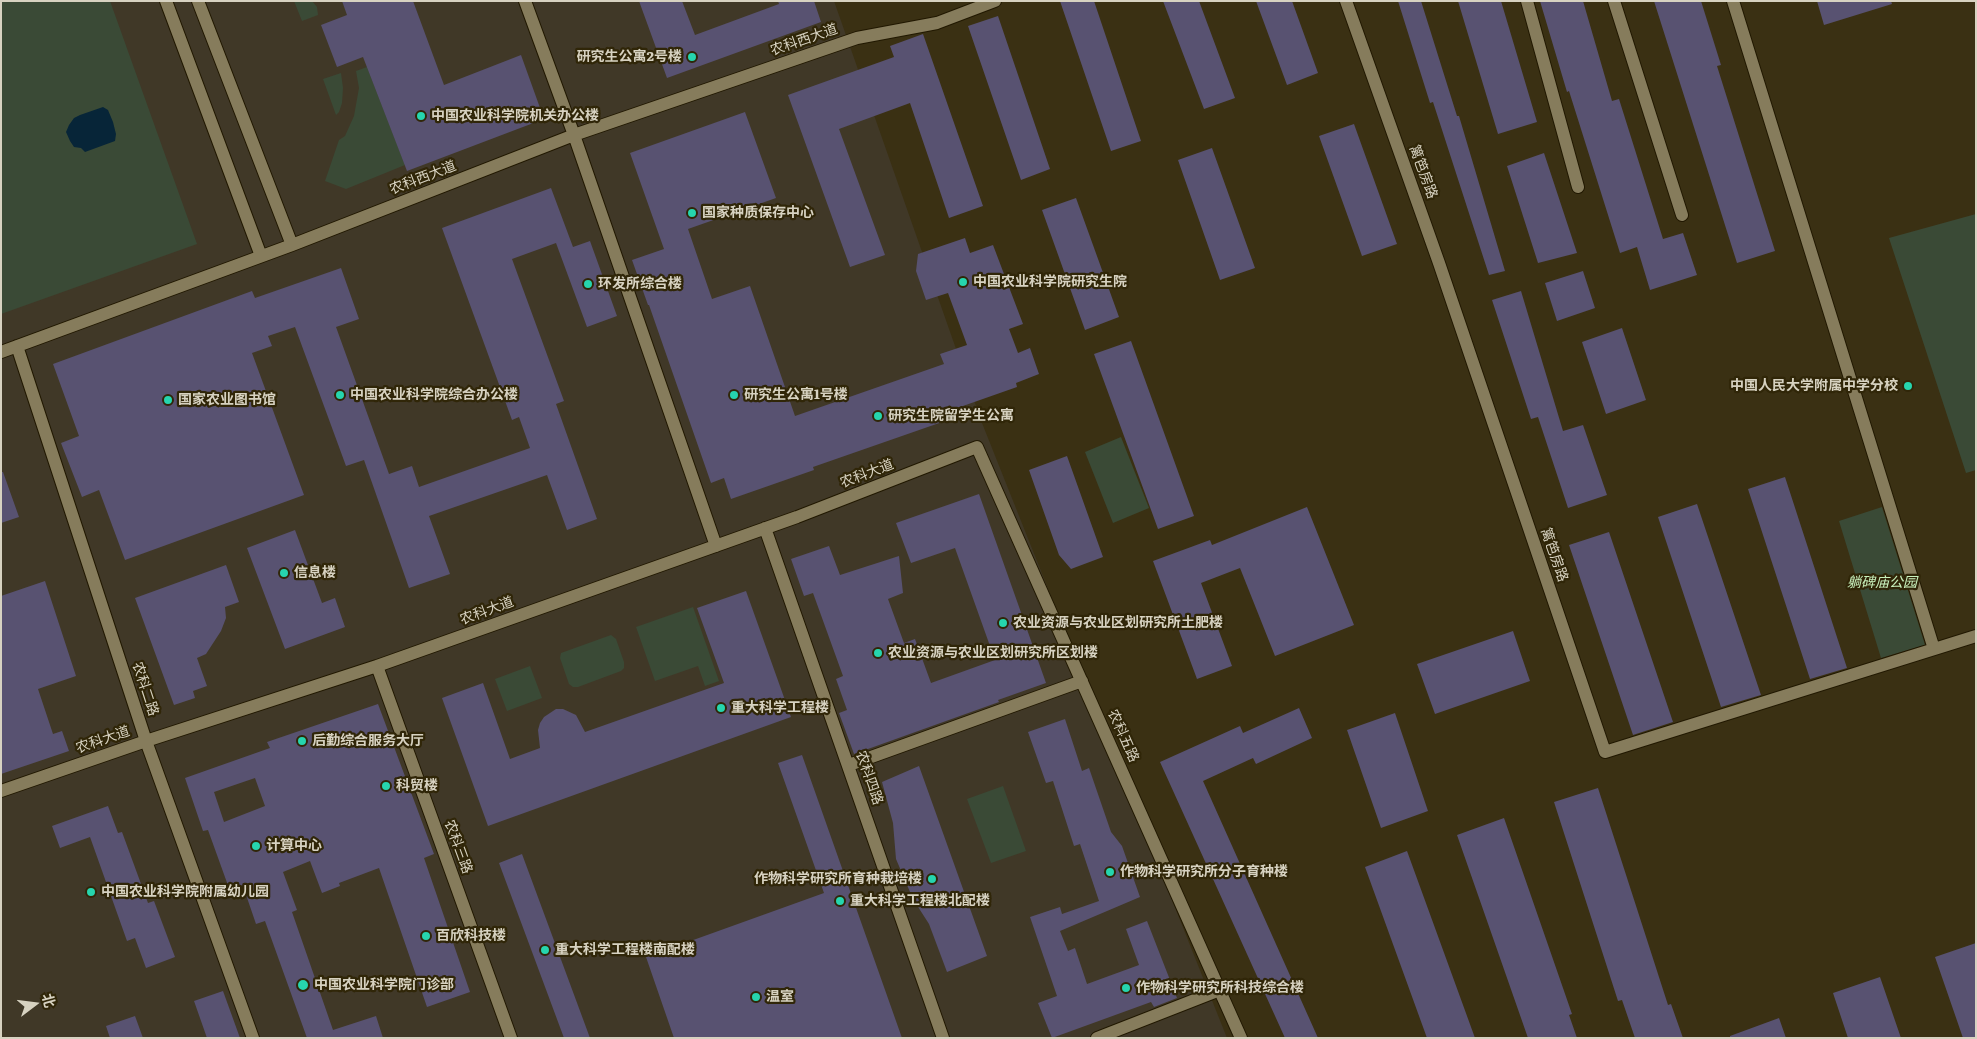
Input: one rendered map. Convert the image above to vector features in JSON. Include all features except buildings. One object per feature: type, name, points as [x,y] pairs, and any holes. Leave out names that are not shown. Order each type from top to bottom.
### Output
[{"type":"street","points":[[166,1],[261,256]]},
{"type":"street","points":[[198,1],[292,245]]},
{"type":"street","points":[[525,1],[574,135],[716,546]]},
{"type":"street","name":"农科西大道","points":[[1,352],[292,245],[574,135],[857,38],[937,23],[995,1]]},
{"type":"street","name":"篱笆房路","points":[[1346,1],[1443,272],[1605,752],[1976,636]]},
{"type":"street","points":[[1527,1],[1578,187]]},
{"type":"street","points":[[1614,1],[1682,216]]},
{"type":"street","points":[[1733,1],[1934,649]]},
{"type":"street","name":"农科二路","points":[[18,346],[146,741],[253,1038]]},
{"type":"street","name":"农科大道","points":[[1,791],[146,741],[377,666],[766,528],[978,448]]},
{"type":"street","name":"农科五路","points":[[978,448],[1241,1038]]},
{"type":"street","name":"农科四路","points":[[766,528],[943,1038]]},
{"type":"street","name":"农科三路","points":[[377,666],[511,1038]]},
{"type":"street","points":[[849,765],[1082,681]]},
{"type":"street","points":[[1097,1038],[1220,990]]},
{"type":"shaded area","points":[[1,1],[834,1],[982,423],[1227,1038],[1,1038]]},
{"type":"green space","points":[[1,1],[110,1],[197,244],[1,314]]},
{"type":"green space","points":[[294,1],[312,1],[317,7],[318,15],[302,21]]},
{"type":"green space","points":[[367,67],[405,165],[346,189],[325,181],[339,140],[345,136],[354,116],[359,88],[356,71]]},
{"type":"green space","points":[[341,73],[342,103],[336,115],[323,79]]},
{"type":"green space","points":[[1976,214],[1976,470],[1966,473],[1889,238]]},
{"type":"green space","points":[[1121,437],[1149,508],[1113,523],[1085,452]]},
{"type":"green space","name":"躺碑庙公园","points":[[1882,507],[1925,645],[1881,658],[1839,521]]},
{"type":"green space","points":[[693,607],[719,681],[705,686],[698,666],[655,681],[636,627]]},
{"type":"green space","points":[[611,635],[616,639],[624,662],[624,668],[621,671],[578,687],[573,687],[569,684],[560,658],[561,653]]},
{"type":"green space","points":[[530,666],[542,698],[507,711],[495,679]]},
{"type":"green space","points":[[1003,786],[1026,851],[991,863],[967,799]]},
{"type":"water","points":[[103,107],[108,110],[113,122],[116,134],[115,141],[85,152],[81,148],[74,147],[66,132],[74,118]]},
{"type":"place","name":"研究生公寓2号楼","points":[[692,57]]},
{"type":"place","name":"中国农业科学院机关办公楼","points":[[421,116]]},
{"type":"place","name":"国家种质保存中心","points":[[692,213]]},
{"type":"place","name":"中国农业科学院研究生院","points":[[963,282]]},
{"type":"place","name":"环发所综合楼","points":[[588,284]]},
{"type":"place","name":"中国人民大学附属中学分校","points":[[1908,386]]},
{"type":"place","name":"中国农业科学院综合办公楼","points":[[340,395]]},
{"type":"place","name":"研究生公寓1号楼","points":[[734,395]]},
{"type":"place","name":"国家农业图书馆","points":[[168,400]]},
{"type":"place","name":"研究生院留学生公寓","points":[[878,416]]},
{"type":"place","name":"信息楼","points":[[284,573]]},
{"type":"place","name":"农业资源与农业区划研究所土肥楼","points":[[1003,623]]},
{"type":"place","name":"农业资源与农业区划研究所区划楼","points":[[878,653]]},
{"type":"place","name":"重大科学工程楼","points":[[721,708]]},
{"type":"place","name":"后勤综合服务大厅","points":[[302,741]]},
{"type":"place","name":"科贸楼","points":[[386,786]]},
{"type":"place","name":"计算中心","points":[[256,846]]},
{"type":"place","name":"作物科学研究所分子育种楼","points":[[1110,872]]},
{"type":"place","name":"作物科学研究所育种栽培楼","points":[[932,879]]},
{"type":"place","name":"中国农业科学院附属幼儿园","points":[[91,892]]},
{"type":"place","name":"重大科学工程楼北配楼","points":[[840,901]]},
{"type":"place","name":"百欣科技楼","points":[[426,936]]},
{"type":"place","name":"重大科学工程楼南配楼","points":[[545,950]]},
{"type":"place","name":"中国农业科学院门诊部","points":[[303,985]]},
{"type":"place","name":"作物科学研究所科技综合楼","points":[[1126,988]]},
{"type":"place","name":"温室","points":[[756,997]]}]
